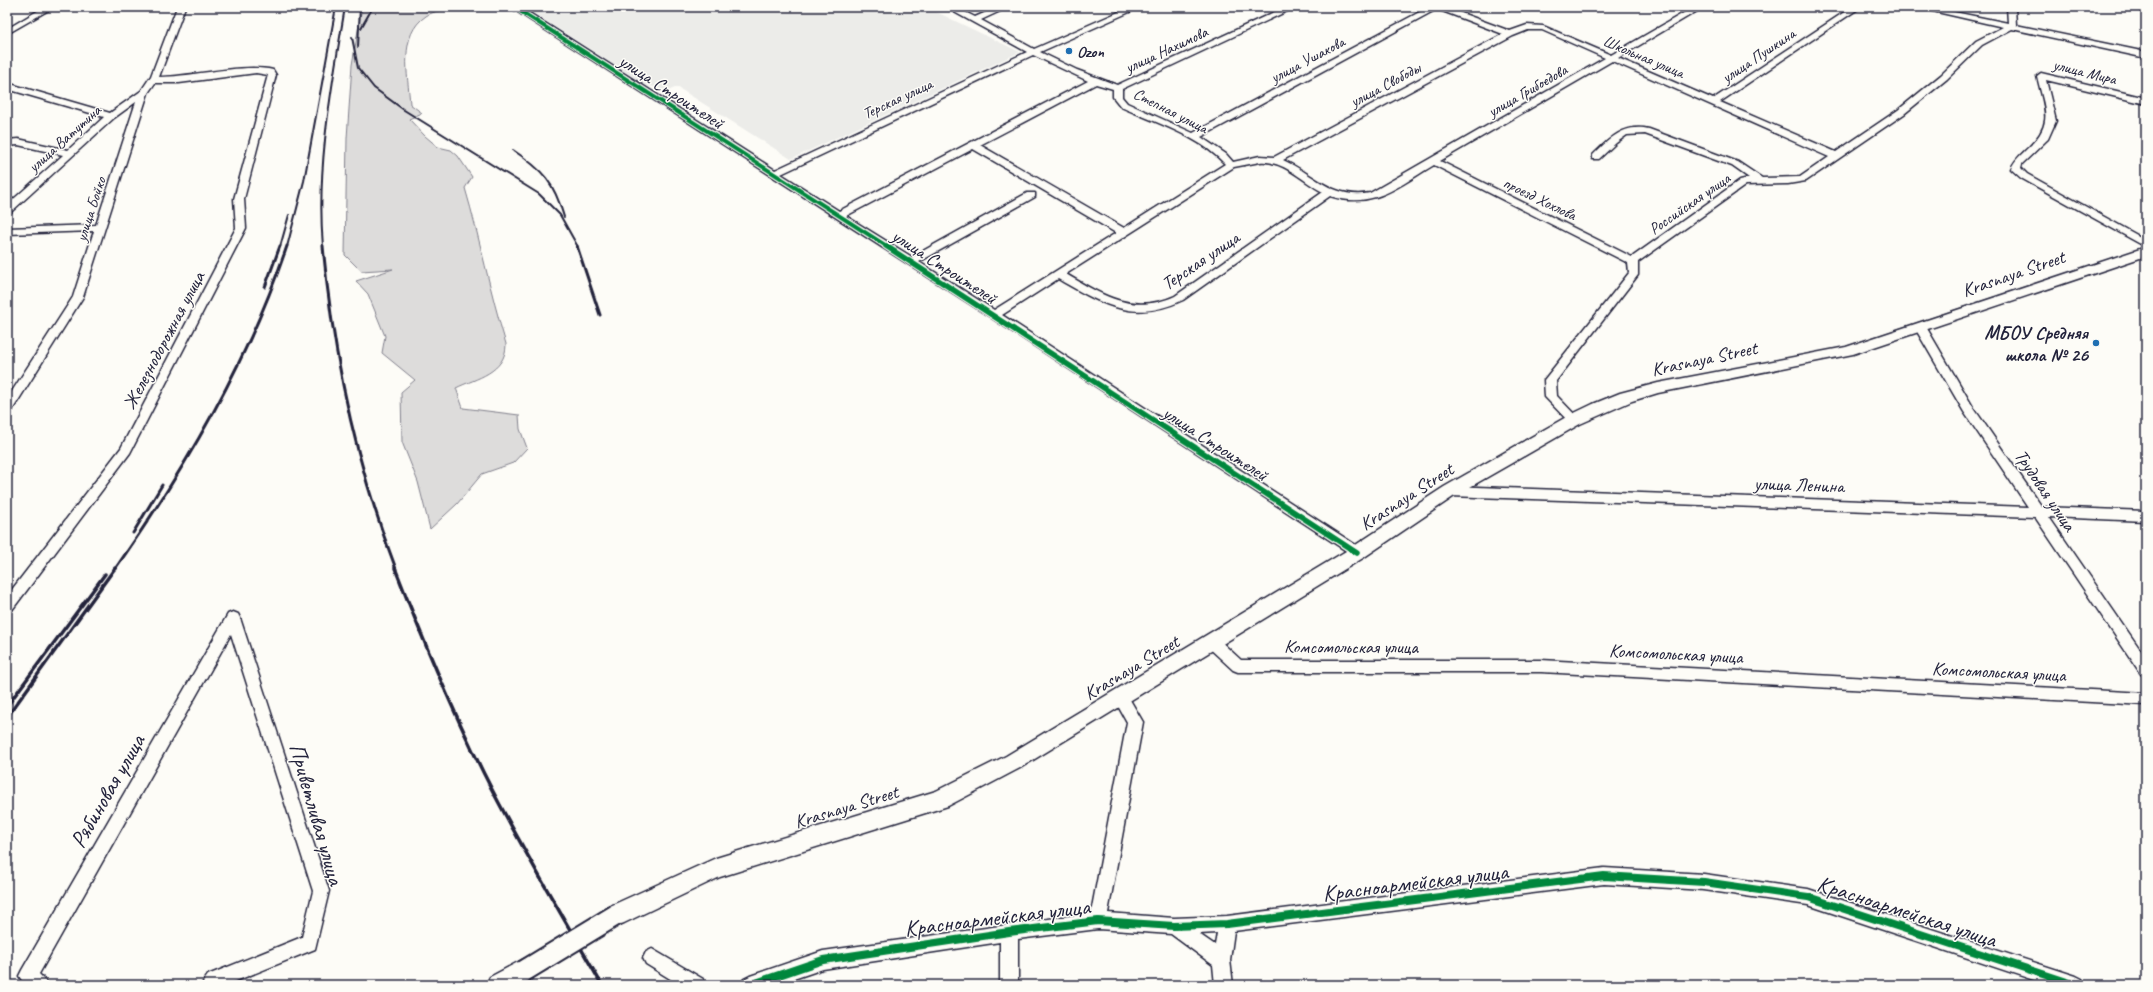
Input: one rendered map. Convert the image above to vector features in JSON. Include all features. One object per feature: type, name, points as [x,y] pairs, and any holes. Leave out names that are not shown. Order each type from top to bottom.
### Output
[{"type":"main road","name":"Krasnaya Street","points":[[498,985],[524,971],[616,915],[716,868],[941,799],[1013,762],[1357,553],[1450,491],[1574,420],[1626,397],[1708,377],[1848,351],[1921,328],[2146,251]]},
{"type":"street","points":[[7,32],[50,7]]},
{"type":"street","name":"улица Бойко","points":[[7,410],[78,297],[144,93],[153,80],[181,7]]},
{"type":"street","name":"улица Строителей","points":[[514,7],[994,315],[1357,553]]},
{"type":"street","name":"Степная улица","points":[[949,7],[976,19],[1034,52],[1093,82],[1118,88],[1117,97],[1124,105],[1193,137],[1224,156],[1230,165]]},
{"type":"street","points":[[976,19],[1005,7]]},
{"type":"street","name":"Терская улица","points":[[774,174],[1034,52],[1137,7]]},
{"type":"street","name":"улица Нахимова","points":[[1118,88],[1292,7]]},
{"type":"street","points":[[1437,7],[1510,34]]},
{"type":"street","name":"улица Ушакова","points":[[1193,137],[1437,7]]},
{"type":"street","name":"улица Грибоедова","points":[[1329,192],[1348,197],[1368,198],[1700,7]]},
{"type":"street","name":"улица Пушкина","points":[[1714,102],[1857,7]]},
{"type":"street","points":[[1919,7],[2146,55]]},
{"type":"street","points":[[2011,7],[2012,26]]},
{"type":"street","name":"Российская улица","points":[[1633,261],[1743,182],[1758,180],[1789,183],[1803,179],[1901,112],[1944,77],[1979,43],[1997,32],[2012,26]]},
{"type":"street","name":"Школьная улица","points":[[1510,34],[1527,27],[1543,28],[1836,156]]},
{"type":"street","name":"улица Свободы","points":[[1275,160],[1510,34]]},
{"type":"street","name":"Железнодорожная улица","points":[[7,606],[126,450],[241,228],[239,199],[272,75],[270,72],[256,70],[179,80],[153,80]]},
{"type":"street","name":"улица Мира","points":[[2146,101],[2041,76],[2051,121],[2046,137],[2018,163],[2016,168],[2024,176],[2146,244]]},
{"type":"street","points":[[838,216],[1093,82]]},
{"type":"street","points":[[7,86],[111,116]]},
{"type":"street","name":"улица Ватутина","points":[[7,210],[111,116],[144,93]]},
{"type":"street","points":[[1596,157],[1623,132],[1635,129],[1646,131],[1735,164],[1758,180]]},
{"type":"street","points":[[7,143],[18,142],[70,153]]},
{"type":"street","points":[[973,145],[1124,233]]},
{"type":"street","points":[[994,315],[1230,165],[1275,160],[1329,192]]},
{"type":"street","name":"проезд Хохлова","points":[[1433,161],[1633,261]]},
{"type":"street","name":"Терская улица","points":[[1059,275],[1114,304],[1138,308],[1161,306],[1179,298],[1329,192]]},
{"type":"street","points":[[911,262],[1031,195]]},
{"type":"street","points":[[7,231],[100,228]]},
{"type":"street","points":[[1574,420],[1552,397],[1550,380],[1634,273],[1633,261]]},
{"type":"street","name":"Трудовая улица","points":[[1921,328],[1968,409],[2146,670]]},
{"type":"street","name":"улица Ленина","points":[[1450,491],[2146,516]]},
{"type":"street","name":"Рябиновая улица","points":[[38,985],[28,976],[232,618]]},
{"type":"street","name":"Приветливая улица","points":[[210,985],[214,981],[309,943],[321,891],[232,618]]},
{"type":"street","name":"Комсомольская улица","points":[[1212,642],[1238,666],[1541,666],[2146,699]]},
{"type":"street","points":[[1098,921],[1135,722],[1121,697]]},
{"type":"street","name":"Красноармейская улица","points":[[750,985],[823,960],[904,946],[1009,932],[1098,921],[1174,926],[1227,924],[1604,876],[1704,882],[1808,897],[2076,985]]},
{"type":"street","points":[[1224,985],[1221,960],[1227,924]]},
{"type":"street","points":[[1174,926],[1221,960]]},
{"type":"street","points":[[1009,932],[1009,985]]},
{"type":"street","points":[[652,958],[697,985]]},
{"type":"shaded area","points":[[362,7],[453,7],[429,14],[417,24],[411,34],[407,56],[410,104],[422,113],[409,119],[438,147],[451,150],[458,156],[472,177],[465,188],[506,344],[505,354],[501,362],[495,368],[481,377],[456,388],[463,408],[519,415],[520,429],[527,448],[513,463],[482,474],[457,504],[430,529],[418,482],[402,442],[401,392],[415,380],[382,353],[385,336],[368,294],[356,281],[393,269],[361,271],[345,255],[347,138],[352,65]]},
{"type":"shaded area","points":[[524,7],[926,7],[1020,52],[791,159],[677,87],[668,91],[646,85]]},
{"type":"railway","points":[[287,247],[304,181],[336,7]]},
{"type":"railway","points":[[323,247],[321,217],[323,156],[330,96],[345,7]]},
{"type":"railway","points":[[358,47],[360,7]]},
{"type":"railway","points":[[361,28],[373,7]]},
{"type":"railway","points":[[352,37],[358,68],[374,88],[404,110],[539,194],[560,215],[578,247]]},
{"type":"railway","points":[[513,150],[532,164],[546,178],[556,195],[564,217]]},
{"type":"railway","points":[[280,247],[289,215]]},
{"type":"railway","points":[[265,287],[280,246]]},
{"type":"railway","points":[[115,569],[166,493],[213,414],[254,331],[287,246]]},
{"type":"railway","points":[[323,246],[333,328],[348,410],[369,490],[396,569]]},
{"type":"railway","points":[[577,246],[600,315]]},
{"type":"railway","points":[[133,533],[162,485]]},
{"type":"railway","points":[[7,717],[115,568]]},
{"type":"railway","points":[[395,568],[437,672],[484,774],[527,854],[602,985]]},
{"type":"railway","points":[[7,706],[105,574]]},
{"type":"cycle path","points":[[514,7],[994,315],[1357,553]]},
{"type":"cycle path","points":[[750,985],[823,960],[1009,932],[1098,921],[1174,926],[1227,924],[1604,876],[1704,882],[1808,897],[2076,985]]},
{"type":"place","name":"Ozon","points":[[1069,51]]},
{"type":"place","name":"МБОУ Средняя школа № 26","points":[[2096,343]]}]
